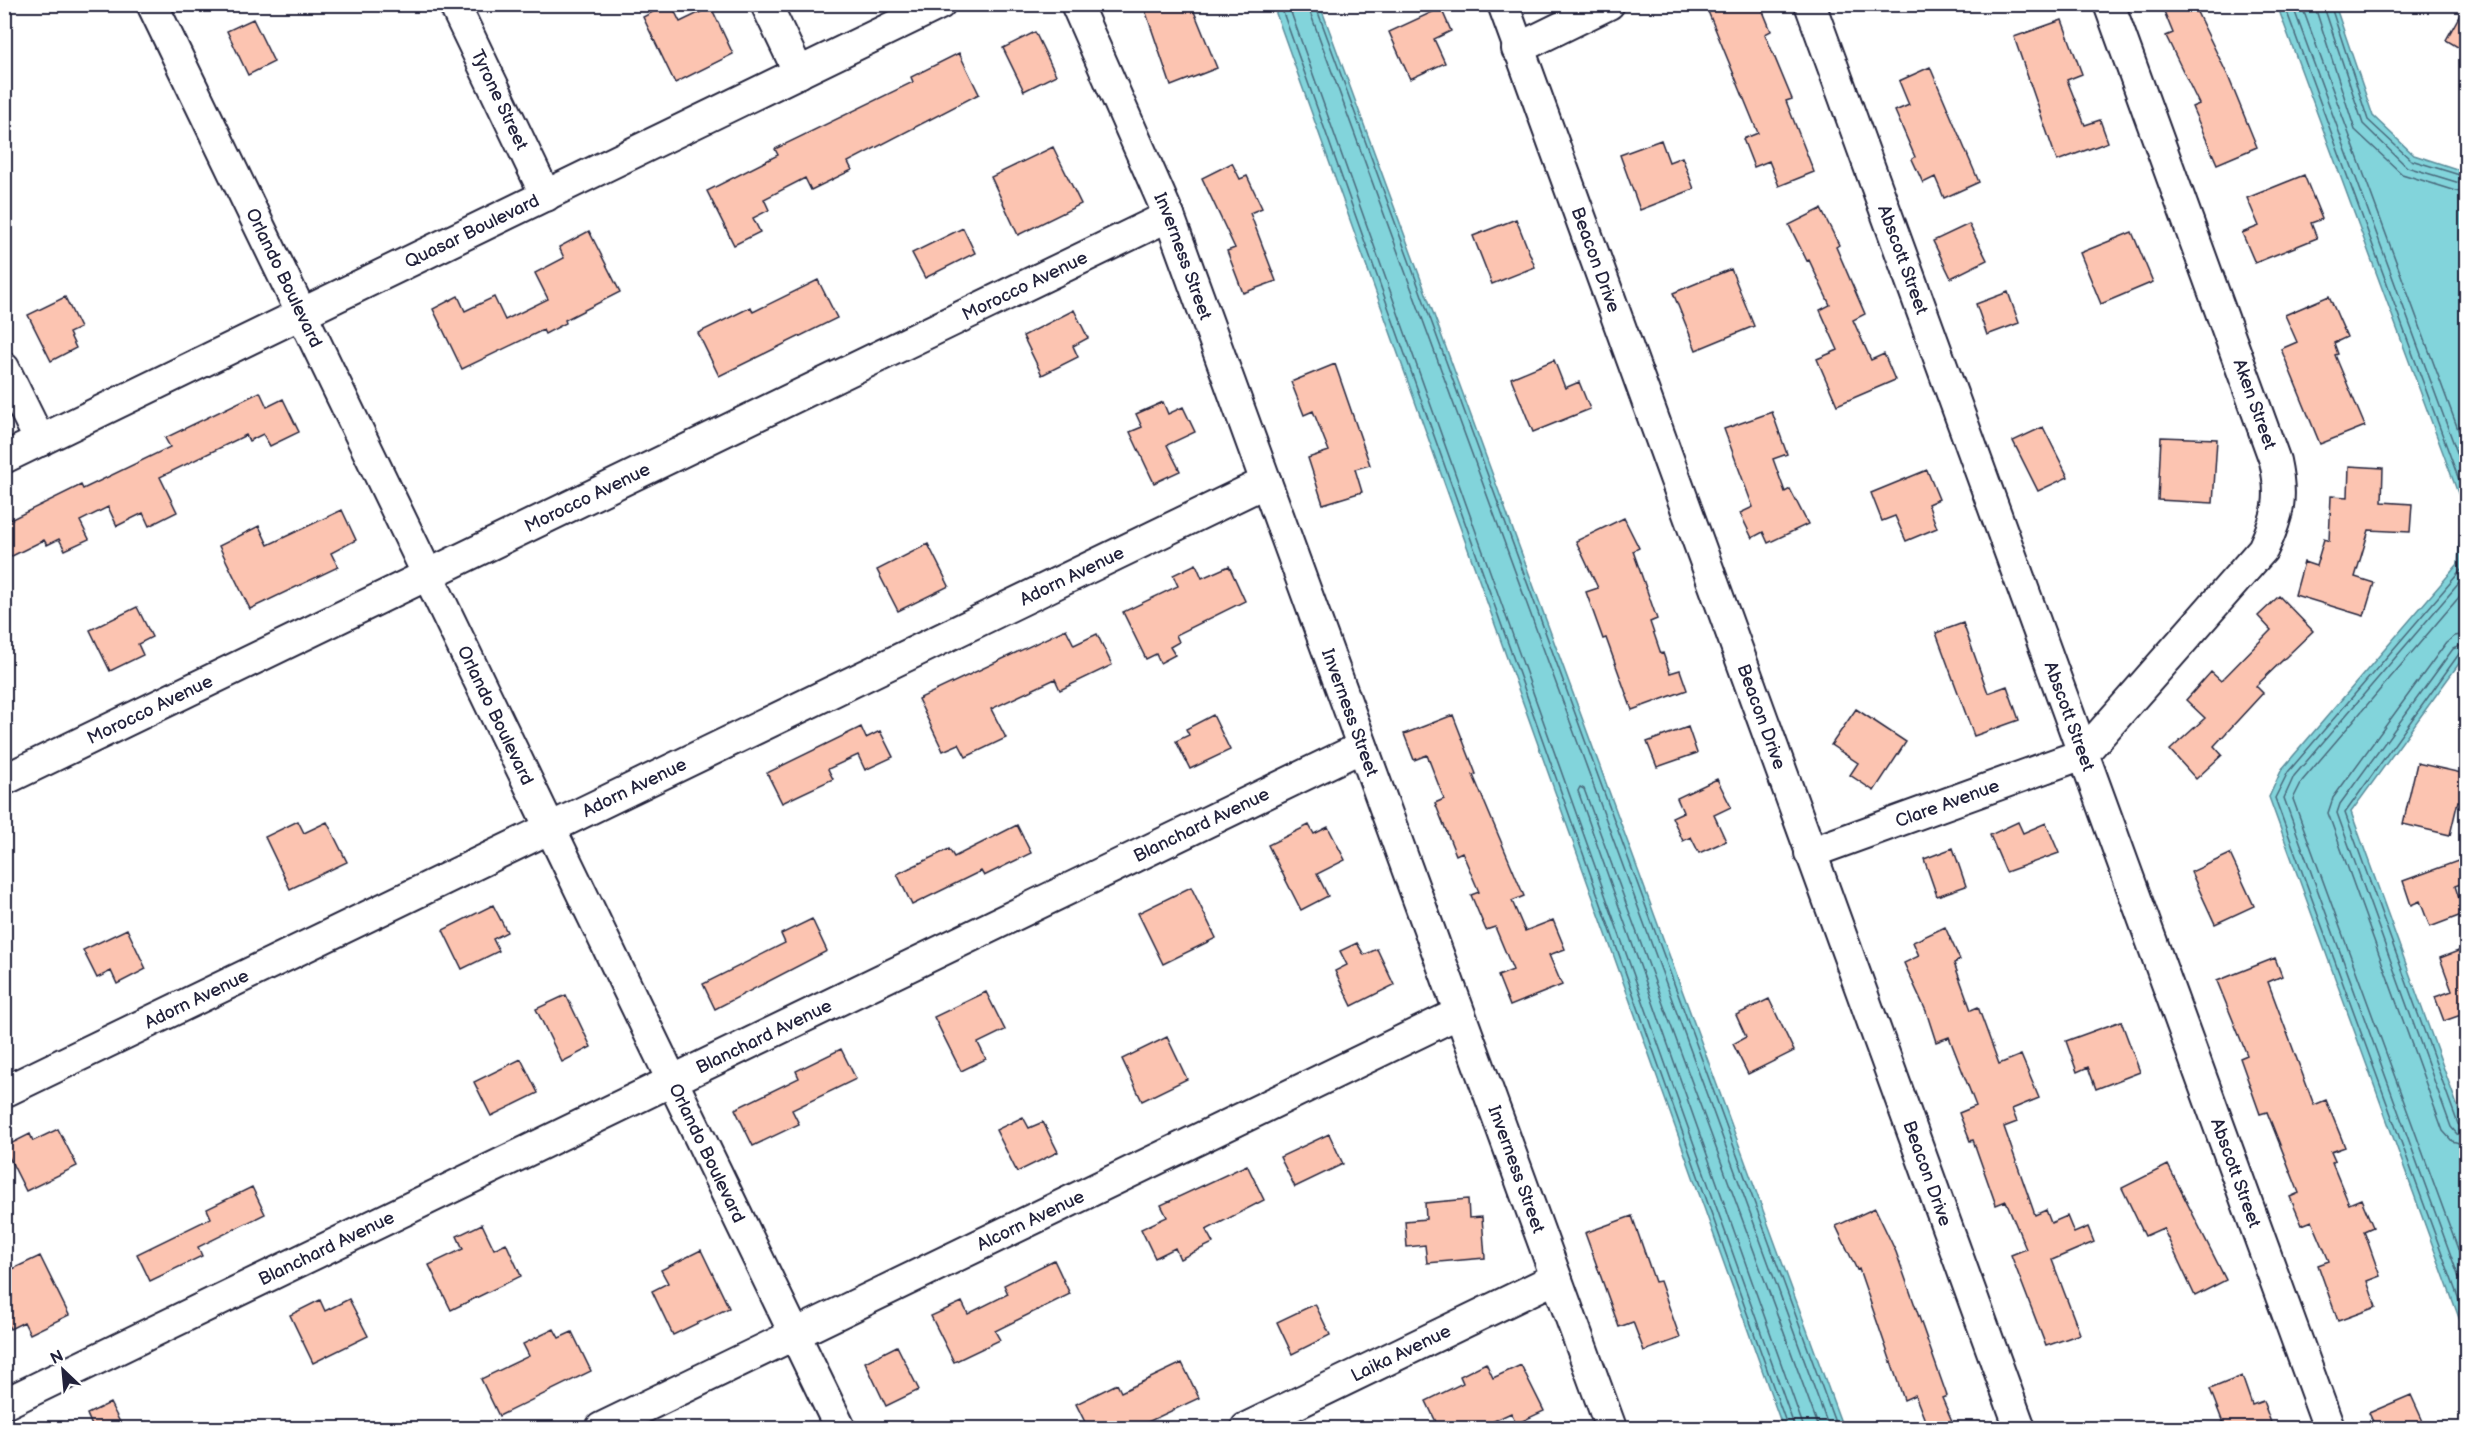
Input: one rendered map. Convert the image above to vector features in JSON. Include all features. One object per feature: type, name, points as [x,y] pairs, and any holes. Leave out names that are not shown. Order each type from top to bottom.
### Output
[{"type":"street","name":"Orlando Boulevard","points":[[152,4],[840,1428]]},
{"type":"street","name":"Tyrone Street","points":[[454,4],[546,196]]},
{"type":"street","points":[[766,4],[799,73]]},
{"type":"street","name":"Quasar Boulevard","points":[[4,458],[940,4]]},
{"type":"street","name":"Inverness Street","points":[[1076,4],[1169,216],[1611,1428]]},
{"type":"street","name":"Beacon Drive","points":[[1503,4],[1517,49],[2020,1428]]},
{"type":"street","points":[[1517,49],[1609,4]]},
{"type":"street","name":"Abscott Street","points":[[1810,4],[2329,1428]]},
{"type":"street","name":"Aken Street","points":[[2083,754],[2263,549],[2277,520],[2281,489],[2275,461],[2109,4]]},
{"type":"street","name":"Morocco Avenue","points":[[4,780],[1169,216]]},
{"type":"street","points":[[4,368],[40,441]]},
{"type":"street","name":"Adorn Avenue","points":[[4,1092],[1266,482]]},
{"type":"street","name":"Blanchard Avenue","points":[[4,1404],[1362,747]]},
{"type":"street","name":"Clare Avenue","points":[[1810,853],[2083,754]]},
{"type":"street","name":"Alcorn Avenue","points":[[601,1428],[1459,1013]]},
{"type":"street","name":"Laika Avenue","points":[[1246,1428],[1556,1278]]},
{"type":"water","points":[[1273,5],[1320,5],[1843,1428],[1783,1428]]},
{"type":"water","points":[[2277,5],[2335,5],[2373,116],[2414,155],[2466,172],[2466,654],[2351,812],[2466,1130],[2466,1337],[2269,797],[2282,769],[2458,564],[2462,504]]},
{"type":"building","points":[[671,4],[680,22],[711,7],[733,54],[675,83],[643,17]]},
{"type":"building","points":[[1143,4],[1191,4],[1217,68],[1171,86]]},
{"type":"building","points":[[1705,4],[1760,4],[1771,31],[1765,34],[1792,99],[1786,101],[1814,172],[1779,186],[1769,161],[1754,167],[1743,139],[1758,133]]},
{"type":"building","points":[[2161,4],[2193,4],[2228,76],[2257,147],[2217,164],[2192,107],[2199,104],[2166,36],[2173,33]]},
{"type":"building","points":[[2466,4],[2466,52],[2446,40]]},
{"type":"building","points":[[1441,8],[1451,31],[1434,39],[1445,63],[1410,79],[1389,32]]},
{"type":"building","points":[[253,19],[274,62],[248,75],[227,31]]},
{"type":"building","points":[[2062,20],[2082,74],[2067,80],[2085,125],[2100,120],[2108,142],[2057,161],[2014,37]]},
{"type":"building","points":[[1035,32],[1056,75],[1024,91],[1003,48]]},
{"type":"building","points":[[959,53],[979,94],[848,162],[852,170],[811,190],[805,178],[764,199],[769,210],[753,218],[760,232],[734,245],[707,191],[778,155],[775,149],[913,82],[911,77]]},
{"type":"building","points":[[1930,67],[1979,182],[1944,198],[1935,177],[1923,183],[1912,159],[1915,157],[1895,111],[1909,105],[1899,81]]},
{"type":"building","points":[[1661,140],[1669,162],[1682,157],[1694,189],[1640,210],[1620,155]]},
{"type":"building","points":[[1053,147],[1081,204],[1018,235],[991,177]]},
{"type":"building","points":[[1232,163],[1240,179],[1247,176],[1262,208],[1250,213],[1276,281],[1243,293],[1227,251],[1235,248],[1202,178]]},
{"type":"building","points":[[2304,175],[2322,219],[2311,223],[2317,238],[2255,263],[2242,233],[2259,226],[2247,198]]},
{"type":"building","points":[[1821,209],[1839,245],[1836,247],[1865,314],[1853,320],[1871,360],[1884,354],[1895,380],[1837,405],[1817,359],[1838,350],[1820,310],[1830,305],[1809,260],[1807,261],[1789,225]]},
{"type":"building","points":[[1516,219],[1535,267],[1492,284],[1473,236]]},
{"type":"building","points":[[1969,224],[1987,260],[1951,278],[1933,241]]},
{"type":"building","points":[[963,228],[975,253],[925,278],[912,253]]},
{"type":"building","points":[[589,231],[620,292],[565,320],[566,323],[545,334],[543,330],[462,369],[433,309],[458,296],[465,311],[494,297],[505,320],[548,299],[535,273],[564,258],[559,247]]},
{"type":"building","points":[[2132,232],[2153,282],[2101,304],[2080,253]]},
{"type":"building","points":[[1731,269],[1754,326],[1696,350],[1673,293]]},
{"type":"building","points":[[818,280],[837,318],[719,376],[698,333],[751,307],[753,312]]},
{"type":"building","points":[[2008,292],[2019,323],[1987,335],[1976,304]]},
{"type":"building","points":[[2329,296],[2347,337],[2334,343],[2338,354],[2335,355],[2365,426],[2320,444],[2281,349],[2297,342],[2285,315]]},
{"type":"building","points":[[65,297],[80,328],[69,333],[76,348],[51,361],[28,315]]},
{"type":"building","points":[[1074,310],[1088,338],[1073,346],[1078,357],[1042,375],[1023,336]]},
{"type":"building","points":[[1554,360],[1565,388],[1579,382],[1590,409],[1533,432],[1511,378]]},
{"type":"building","points":[[1335,364],[1370,465],[1355,469],[1362,492],[1323,504],[1308,458],[1329,451],[1313,411],[1304,415],[1291,382]]},
{"type":"building","points":[[260,392],[267,407],[283,399],[299,432],[270,446],[263,434],[249,441],[246,435],[160,477],[177,512],[149,526],[143,513],[117,526],[108,507],[80,521],[89,539],[65,550],[59,539],[47,545],[44,540],[4,560],[4,523],[81,485],[83,489],[170,447],[165,438]]},
{"type":"building","points":[[1163,402],[1168,414],[1183,407],[1195,432],[1167,445],[1180,471],[1154,483],[1130,432],[1142,427],[1136,414]]},
{"type":"building","points":[[1772,412],[1787,454],[1773,459],[1785,492],[1790,489],[1808,524],[1768,543],[1763,532],[1752,538],[1740,513],[1753,507],[1724,429]]},
{"type":"building","points":[[2043,427],[2068,477],[2038,491],[2013,441]]},
{"type":"building","points":[[2161,437],[2217,439],[2213,503],[2158,500]]},
{"type":"building","points":[[2349,466],[2383,468],[2382,502],[2412,504],[2410,532],[2369,530],[2355,577],[2374,583],[2364,616],[2295,595],[2304,562],[2316,566],[2324,539],[2329,541],[2331,496],[2348,497]]},
{"type":"building","points":[[1927,470],[1939,499],[1928,504],[1937,528],[1906,541],[1895,516],[1882,521],[1871,493]]},
{"type":"building","points":[[342,510],[356,540],[331,553],[338,567],[250,609],[219,546],[259,526],[268,545]]},
{"type":"building","points":[[1624,518],[1639,548],[1633,551],[1657,619],[1650,622],[1661,654],[1663,653],[1670,673],[1680,670],[1687,690],[1632,710],[1606,638],[1603,639],[1586,592],[1598,588],[1576,541]]},
{"type":"building","points":[[928,544],[949,586],[898,611],[877,570]]},
{"type":"building","points":[[1196,564],[1202,578],[1229,566],[1245,601],[1176,635],[1179,642],[1170,647],[1175,655],[1160,663],[1156,654],[1146,659],[1123,612],[1178,586],[1173,575]]},
{"type":"building","points":[[2279,596],[2313,631],[2256,686],[2263,693],[2214,746],[2222,755],[2196,779],[2170,750],[2205,718],[2186,700],[2211,672],[2221,681],[2271,630],[2258,616]]},
{"type":"building","points":[[137,607],[152,637],[138,644],[143,655],[110,671],[90,630]]},
{"type":"building","points":[[1963,623],[1988,693],[2007,686],[2019,720],[1974,736],[1936,633]]},
{"type":"building","points":[[1066,629],[1074,645],[1097,634],[1112,665],[1060,690],[1055,679],[991,709],[1006,738],[966,757],[959,744],[943,751],[918,699]]},
{"type":"building","points":[[1856,709],[1906,742],[1874,791],[1850,775],[1858,763],[1831,745]]},
{"type":"building","points":[[1213,715],[1230,750],[1190,769],[1176,741],[1189,735],[1186,729]]},
{"type":"building","points":[[1453,715],[1476,774],[1473,775],[1524,896],[1512,901],[1525,931],[1553,920],[1565,949],[1549,955],[1562,985],[1510,1006],[1498,976],[1513,970],[1495,927],[1486,930],[1471,895],[1479,892],[1462,852],[1456,855],[1435,803],[1444,799],[1427,755],[1414,760],[1404,734]]},
{"type":"building","points":[[861,727],[866,738],[880,731],[893,757],[865,770],[858,755],[828,769],[833,779],[782,803],[767,773]]},
{"type":"building","points":[[1688,727],[1697,753],[1657,767],[1647,742]]},
{"type":"building","points":[[2417,763],[2466,774],[2466,803],[2458,801],[2450,835],[2403,824]]},
{"type":"building","points":[[1717,779],[1731,807],[1714,815],[1726,841],[1699,853],[1691,837],[1683,841],[1672,817],[1683,812],[1677,798]]},
{"type":"building","points":[[298,821],[304,833],[327,822],[347,862],[290,889],[265,837]]},
{"type":"building","points":[[2018,822],[2023,833],[2046,823],[2059,853],[2006,872],[1990,835]]},
{"type":"building","points":[[1017,825],[1031,853],[984,876],[981,871],[912,905],[897,874],[949,849],[954,857]]},
{"type":"building","points":[[1309,825],[1314,834],[1328,827],[1345,860],[1317,874],[1328,896],[1301,910],[1268,845]]},
{"type":"building","points":[[1953,848],[1966,886],[1937,896],[1924,859]]},
{"type":"building","points":[[2230,854],[2254,906],[2215,924],[2191,872]]},
{"type":"building","points":[[2466,858],[2466,882],[2455,886],[2464,914],[2430,927],[2420,901],[2411,905],[2403,881]]},
{"type":"building","points":[[1191,887],[1216,938],[1163,964],[1138,913]]},
{"type":"building","points":[[493,905],[507,932],[493,939],[499,951],[462,969],[443,930]]},
{"type":"building","points":[[812,919],[827,951],[715,1009],[703,984],[785,943],[781,934]]},
{"type":"building","points":[[1945,927],[1960,960],[1954,963],[1971,1010],[1978,1007],[1999,1064],[2021,1055],[2039,1098],[2012,1109],[2017,1122],[2004,1127],[2035,1215],[2046,1210],[2051,1223],[2067,1216],[2074,1233],[2088,1227],[2094,1242],[2052,1260],[2080,1334],[2046,1346],[2011,1255],[2026,1249],[2006,1201],[1996,1205],[1973,1140],[1970,1141],[1959,1113],[1976,1106],[1949,1037],[1936,1042],[1926,1011],[1904,963],[1919,956],[1913,942]]},
{"type":"building","points":[[127,929],[146,969],[117,984],[111,971],[97,978],[83,950]]},
{"type":"building","points":[[1357,943],[1364,955],[1377,949],[1394,985],[1352,1006],[1335,971],[1347,965],[1340,951]]},
{"type":"building","points":[[2466,948],[2465,1025],[2461,1015],[2444,1021],[2435,997],[2452,991],[2440,958]]},
{"type":"building","points":[[2275,958],[2282,976],[2268,982],[2314,1105],[2326,1100],[2345,1147],[2331,1152],[2335,1161],[2332,1163],[2349,1204],[2361,1199],[2373,1227],[2364,1231],[2380,1276],[2367,1281],[2376,1307],[2338,1321],[2318,1265],[2329,1261],[2312,1221],[2302,1225],[2290,1197],[2299,1193],[2267,1112],[2260,1114],[2240,1058],[2247,1055],[2217,981]]},
{"type":"building","points":[[986,992],[1005,1030],[978,1043],[986,1059],[961,1071],[934,1017]]},
{"type":"building","points":[[566,995],[591,1047],[562,1062],[536,1009]]},
{"type":"building","points":[[1769,999],[1794,1051],[1748,1074],[1733,1044],[1746,1037],[1736,1015]]},
{"type":"building","points":[[2121,1021],[2140,1072],[2096,1089],[2088,1067],[2077,1072],[2066,1041]]},
{"type":"building","points":[[1167,1037],[1187,1079],[1142,1101],[1122,1059]]},
{"type":"building","points":[[841,1049],[856,1079],[792,1110],[799,1124],[753,1146],[735,1109],[799,1078],[796,1071]]},
{"type":"building","points":[[521,1059],[538,1093],[491,1116],[474,1082]]},
{"type":"building","points":[[1023,1117],[1029,1128],[1043,1122],[1058,1152],[1017,1172],[996,1130]]},
{"type":"building","points":[[58,1129],[77,1166],[26,1191],[4,1147],[30,1134],[33,1141]]},
{"type":"building","points":[[1329,1134],[1343,1164],[1295,1187],[1280,1157]]},
{"type":"building","points":[[1247,1165],[1264,1200],[1206,1230],[1213,1243],[1180,1259],[1175,1248],[1155,1258],[1141,1229],[1167,1217],[1161,1205]]},
{"type":"building","points":[[2168,1165],[2226,1280],[2195,1296],[2163,1228],[2145,1236],[2122,1188]]},
{"type":"building","points":[[252,1187],[265,1214],[198,1247],[202,1256],[150,1281],[137,1254],[211,1218],[207,1209]]},
{"type":"building","points":[[1468,1199],[1469,1218],[1482,1217],[1485,1258],[1427,1263],[1425,1245],[1407,1247],[1405,1221],[1426,1219],[1425,1203]]},
{"type":"building","points":[[1875,1208],[1896,1252],[1947,1396],[1942,1398],[1955,1428],[1928,1428],[1915,1395],[1904,1400],[1859,1269],[1857,1270],[1836,1226]]},
{"type":"building","points":[[1632,1216],[1655,1282],[1660,1281],[1680,1338],[1644,1351],[1633,1322],[1619,1327],[1585,1233]]},
{"type":"building","points":[[482,1224],[494,1249],[506,1243],[521,1276],[451,1310],[429,1265],[463,1249],[457,1236]]},
{"type":"building","points":[[701,1250],[729,1308],[673,1335],[652,1291],[668,1283],[661,1270]]},
{"type":"building","points":[[40,1256],[69,1315],[30,1334],[24,1322],[10,1329],[4,1317],[4,1273]]},
{"type":"building","points":[[1054,1260],[1070,1294],[995,1331],[1000,1340],[954,1362],[931,1316],[962,1302],[968,1314],[1008,1294],[1004,1285]]},
{"type":"building","points":[[349,1299],[368,1336],[313,1363],[290,1315],[320,1300],[325,1311]]},
{"type":"building","points":[[1315,1304],[1330,1335],[1292,1354],[1277,1322]]},
{"type":"building","points":[[554,1329],[559,1338],[572,1332],[591,1371],[499,1416],[481,1379],[529,1356],[523,1344]]},
{"type":"building","points":[[897,1346],[919,1390],[886,1406],[865,1362]]},
{"type":"building","points":[[1182,1363],[1199,1398],[1135,1428],[1088,1428],[1076,1404],[1117,1384],[1121,1392]]},
{"type":"building","points":[[1486,1363],[1493,1378],[1521,1365],[1544,1411],[1516,1424],[1511,1413],[1479,1428],[1439,1428],[1426,1401],[1463,1383],[1460,1376]]},
{"type":"building","points":[[2242,1376],[2252,1405],[2263,1401],[2273,1428],[2225,1428],[2210,1389]]},
{"type":"building","points":[[2411,1395],[2426,1428],[2376,1428],[2369,1413]]},
{"type":"building","points":[[110,1403],[123,1428],[93,1428],[87,1414]]}]
